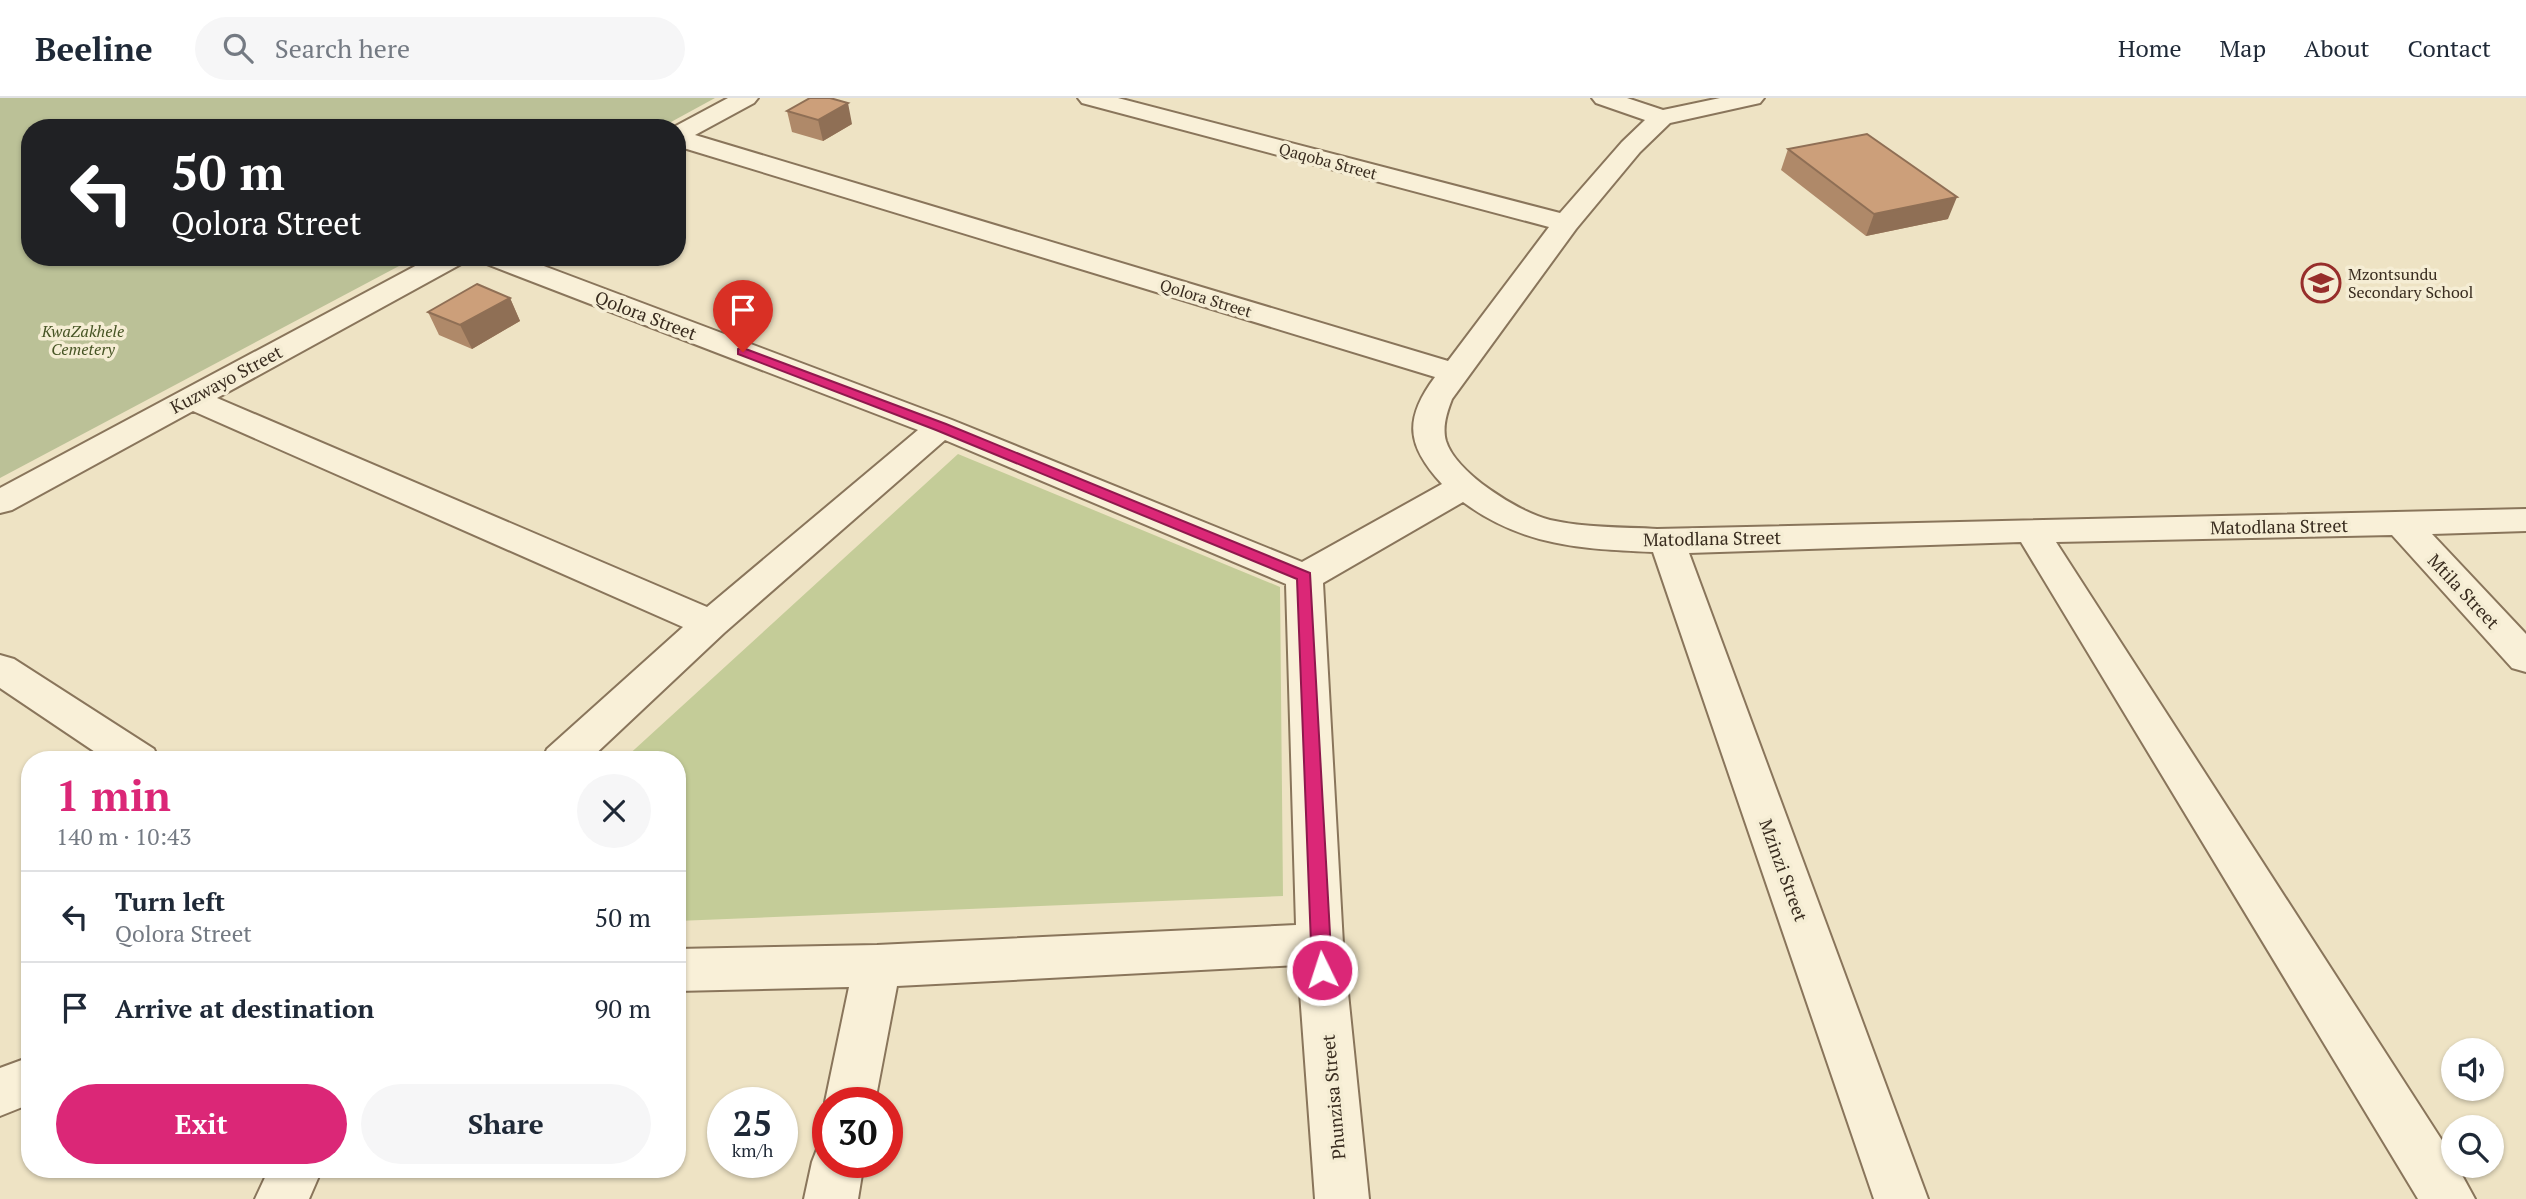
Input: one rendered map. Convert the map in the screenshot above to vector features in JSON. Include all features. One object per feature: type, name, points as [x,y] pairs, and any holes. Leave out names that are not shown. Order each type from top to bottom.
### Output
[{"type":"street","points":[[686,132],[746,98]]},
{"type":"street","name":"Qaqoba Street","points":[[1090,98],[1566,223]]},
{"type":"street","points":[[1604,98],[1662,118],[1752,98]]},
{"type":"street","name":"Matodlana Street","points":[[1662,118],[1631,147],[1566,223],[1436,398],[1429,423],[1429,438],[1434,453],[1446,470],[1503,512],[1530,526],[1592,537],[1667,541],[2031,530],[2526,520]]},
{"type":"street","name":"Qolora Street","points":[[686,140],[1454,373]]},
{"type":"street","name":"Kuzwayo Street","points":[[0,502],[436,266]]},
{"type":"street","name":"Qolora Street","points":[[518,266],[941,427],[1304,576]]},
{"type":"street","points":[[190,398],[711,624]]},
{"type":"street","points":[[572,751],[711,624],[941,427]]},
{"type":"street","points":[[1304,576],[1465,486]]},
{"type":"street","name":"Mtila Street","points":[[2402,524],[2526,658]]},
{"type":"street","points":[[2031,530],[2448,1199]]},
{"type":"street","name":"Mzinzi Street","points":[[1667,541],[1901,1199]]},
{"type":"street","name":"Phunzisa Street","points":[[1304,576],[1320,944],[1342,1199]]},
{"type":"street","points":[[0,669],[125,751]]},
{"type":"street","points":[[686,970],[877,966],[1320,944]]},
{"type":"street","points":[[853,1087],[877,966]]},
{"type":"street","points":[[0,1092],[21,1084]]},
{"type":"street","points":[[282,1199],[292,1178]]},
{"type":"street","points":[[831,1199],[835,1178]]},
{"type":"green space","name":"KwaZakhele Cemetery","points":[[0,98],[715,98],[676,119],[21,119],[21,266],[399,266],[0,478]]},
{"type":"green space","points":[[958,454],[1280,587],[1283,896],[686,921],[686,751],[633,751]]},
{"type":"building","points":[[810,98],[830,98],[848,103],[818,120],[787,111]]},
{"type":"building","points":[[1867,134],[1957,197],[1874,214],[1788,149]]},
{"type":"building","points":[[477,284],[510,298],[460,325],[428,312]]},
{"type":"place","name":"Mzontsundu Secondary School","points":[[2321,283]]},
{"type":"route","points":[[743,352],[941,427],[1304,576],[1322,970]]}]
